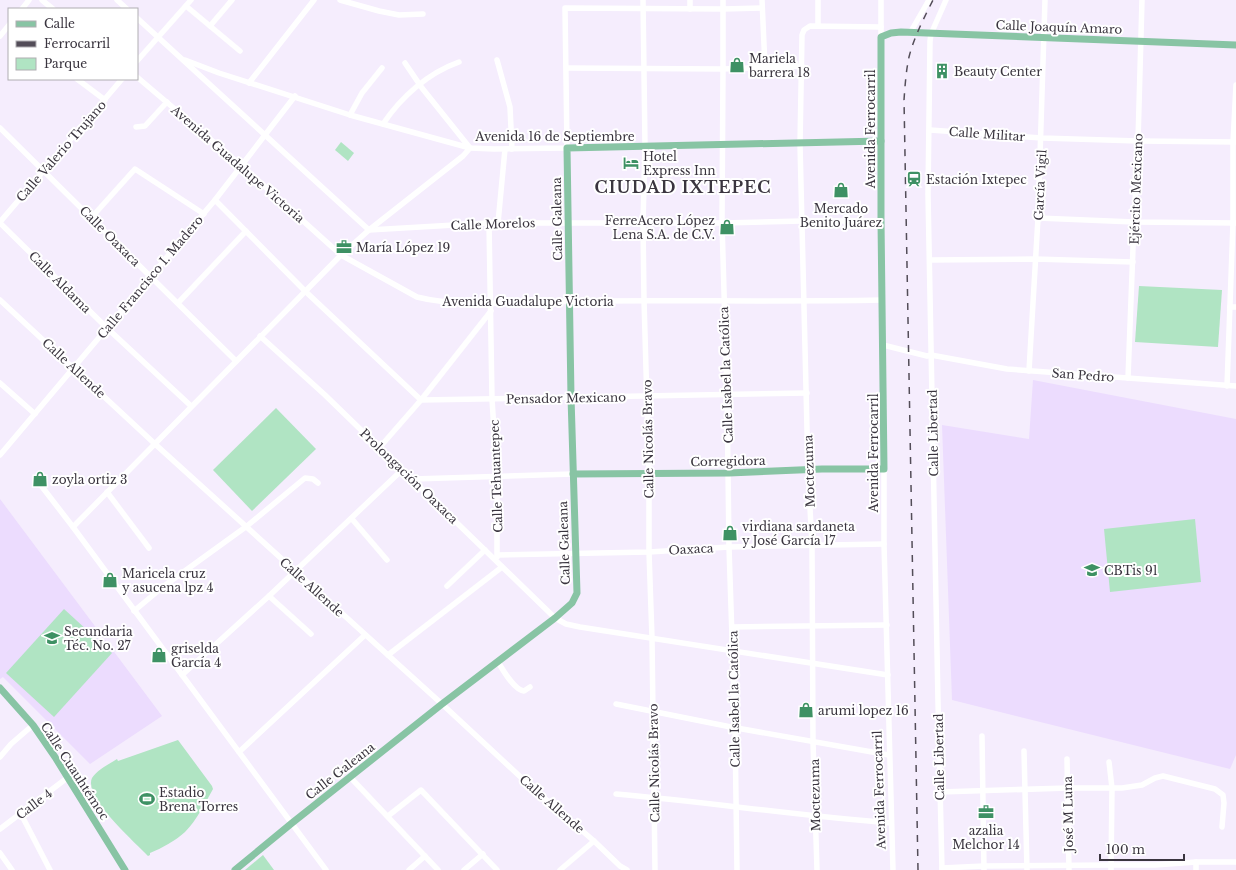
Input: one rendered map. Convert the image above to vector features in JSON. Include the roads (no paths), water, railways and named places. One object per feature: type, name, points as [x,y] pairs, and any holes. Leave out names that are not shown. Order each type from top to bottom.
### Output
[{"type":"main road","name":"Calle Joaquín Amaro","points":[[881,37],[895,32],[1236,45]]},
{"type":"main road","name":"Avenida Ferrocarril","points":[[881,37],[881,220],[884,469]]},
{"type":"main road","name":"Avenida 16 de Septiembre","points":[[567,148],[881,141]]},
{"type":"main road","name":"Calle Galeana","points":[[235,870],[442,704],[555,618],[572,603],[577,593],[571,397],[567,148]]},
{"type":"main road","name":"Corregidora","points":[[573,474],[729,473],[884,469]]},
{"type":"main road","name":"Calle Cuauhtémoc","points":[[0,688],[33,725],[125,870]]},
{"type":"street","points":[[23,8],[29,0]]},
{"type":"street","points":[[42,0],[52,8]]},
{"type":"street","points":[[117,0],[126,8]]},
{"type":"street","points":[[138,60],[191,0]]},
{"type":"street","points":[[210,26],[232,0]]},
{"type":"street","points":[[249,83],[314,0]]},
{"type":"street","points":[[340,0],[399,15],[423,14]]},
{"type":"street","name":"Calle Nicolás Bravo","points":[[643,0],[645,146],[643,223],[644,300],[649,473],[655,870]]},
{"type":"street","points":[[690,0],[690,9]]},
{"type":"street","name":"Calle Isabel la Católica","points":[[722,0],[723,301],[729,473],[729,547],[735,728],[737,870]]},
{"type":"street","points":[[762,0],[765,68]]},
{"type":"street","points":[[818,0],[818,26],[881,27]]},
{"type":"street","points":[[881,0],[881,37]]},
{"type":"street","points":[[910,33],[929,0]]},
{"type":"street","name":"Calle Libertad","points":[[942,869],[928,194],[930,41],[931,34],[946,0]]},
{"type":"street","name":"García Vigil","points":[[1029,371],[1042,138],[1045,0]]},
{"type":"street","name":"Ejército Mexicano","points":[[1128,378],[1138,141],[1142,0]]},
{"type":"street","points":[[186,6],[240,51]]},
{"type":"street","points":[[567,148],[565,8],[762,8]]},
{"type":"street","name":"Avenida 16 de Septiembre","points":[[138,19],[181,58],[249,83],[295,96],[350,115],[470,148],[567,148]]},
{"type":"street","name":"Moctezuma","points":[[816,870],[813,742],[814,663],[812,546],[808,470],[800,144],[802,35],[806,28],[810,26],[818,26]]},
{"type":"street","points":[[0,36],[8,27]]},
{"type":"street","points":[[181,58],[370,230]]},
{"type":"street","points":[[497,60],[510,107],[512,149]]},
{"type":"street","points":[[383,124],[388,116],[420,84],[443,68],[458,62]]},
{"type":"street","points":[[73,527],[341,255],[463,156],[470,148],[405,63]]},
{"type":"street","points":[[566,68],[723,69],[802,66]]},
{"type":"street","points":[[350,115],[362,93],[382,68]]},
{"type":"street","name":"Avenida Guadalupe Victoria","points":[[138,78],[242,166],[341,255],[417,297],[430,301],[491,303],[644,300],[882,300]]},
{"type":"street","points":[[78,80],[105,100]]},
{"type":"street","name":"Calle Valerio Trujano","points":[[0,223],[121,80]]},
{"type":"street","points":[[1227,386],[1233,307],[1236,85]]},
{"type":"street","name":"Calle Francisco I. Madero","points":[[0,454],[204,214],[295,96]]},
{"type":"street","points":[[136,127],[145,126],[167,102]]},
{"type":"street","name":"Calle Oaxaca","points":[[0,128],[236,361]]},
{"type":"street","name":"Calle Militar","points":[[930,130],[1042,138],[1235,142]]},
{"type":"street","points":[[498,223],[505,149]]},
{"type":"street","points":[[92,218],[135,169],[204,214]]},
{"type":"street","points":[[215,200],[305,291],[421,400]]},
{"type":"street","points":[[1038,218],[1134,222],[1234,223]]},
{"type":"street","name":"Calle Morelos","points":[[370,230],[489,223],[722,223],[881,220]]},
{"type":"street","name":"Calle Aldama","points":[[0,223],[107,328],[191,406]]},
{"type":"street","name":"Calle Tehuantepec","points":[[489,223],[492,399],[497,477],[498,554],[496,561]]},
{"type":"street","points":[[178,303],[246,231]]},
{"type":"street","points":[[930,260],[1035,259],[1133,262]]},
{"type":"street","name":"Calle Allende","points":[[0,300],[155,444],[247,526],[527,783],[594,841],[620,866],[628,870]]},
{"type":"street","points":[[380,447],[421,400],[491,310]]},
{"type":"street","name":"Prolongación Oaxaca","points":[[260,336],[326,395],[555,618]]},
{"type":"street","name":"San Pedro","points":[[883,345],[927,356],[931,355],[1008,369],[1236,386]]},
{"type":"street","points":[[0,383],[35,414]]},
{"type":"street","name":"Pensador Mexicano","points":[[421,400],[807,393]]},
{"type":"street","name":"Avenida Ferrocarril","points":[[884,469],[884,544],[887,625],[890,823],[893,870]]},
{"type":"street","points":[[182,675],[352,519],[402,470]]},
{"type":"street","points":[[413,479],[573,474]]},
{"type":"street","points":[[134,611],[164,586],[247,526],[305,478],[313,479],[318,483]]},
{"type":"street","points":[[36,479],[326,870]]},
{"type":"street","points":[[107,492],[149,548]]},
{"type":"street","points":[[352,519],[387,560]]},
{"type":"street","name":"Oaxaca","points":[[498,554],[575,554],[649,552],[729,547],[884,544]]},
{"type":"street","points":[[447,586],[484,550]]},
{"type":"street","points":[[388,655],[502,567]]},
{"type":"street","points":[[269,596],[311,634]]},
{"type":"street","points":[[555,618],[566,624],[580,627],[888,675]]},
{"type":"street","points":[[732,627],[887,625]]},
{"type":"street","points":[[239,752],[365,635]]},
{"type":"street","points":[[498,662],[520,691],[524,691],[530,687]]},
{"type":"street","points":[[616,704],[735,728],[889,755]]},
{"type":"street","points":[[0,756],[11,744],[33,725]]},
{"type":"street","points":[[982,736],[984,868]]},
{"type":"street","points":[[1024,751],[1027,868]]},
{"type":"street","name":"José M Luna","points":[[1067,759],[1069,868]]},
{"type":"street","points":[[1109,762],[1112,788],[1111,868]]},
{"type":"street","points":[[940,792],[1134,787],[1163,776],[1215,789],[1223,795],[1224,803],[1222,826]]},
{"type":"street","name":"Calle 4","points":[[0,829],[67,778]]},
{"type":"street","points":[[351,778],[438,870]]},
{"type":"street","points":[[388,816],[421,790],[497,870]]},
{"type":"street","points":[[616,794],[736,808],[890,823]]},
{"type":"street","points":[[21,814],[50,870]]},
{"type":"street","points":[[560,870],[594,841]]},
{"type":"street","points":[[0,853],[12,870]]},
{"type":"street","points":[[464,870],[483,854]]},
{"type":"street","points":[[409,870],[425,856]]},
{"type":"street","points":[[942,869],[1155,867],[1196,862],[1236,862]]},
{"type":"street","points":[[1196,862],[1196,870]]},
{"type":"railway","points":[[918,870],[904,100],[907,68],[911,50],[933,0]]},
{"type":"place","name":"Mariela barrera 18","points":[[737,65]]},
{"type":"place","name":"Beauty Center","points":[[942,71]]},
{"type":"place","name":"Hotel Express Inn","points":[[631,163]]},
{"type":"place","name":"Estación Ixtepec","points":[[914,179]]},
{"type":"place","name":"Mercado Benito Juárez","points":[[841,190]]},
{"type":"place","name":"FerreAcero López Lena S.A. de C.V.","points":[[727,227]]},
{"type":"place","name":"María López 19","points":[[344,247]]},
{"type":"place","name":"zoyla ortiz 3","points":[[40,479]]},
{"type":"place","name":"virdiana sardaneta y José García 17","points":[[730,533]]},
{"type":"place","name":"CBTis 91","points":[[1092,570]]},
{"type":"place","name":"Maricela cruz y asucena lpz 4","points":[[110,580]]},
{"type":"place","name":"Secundaria Téc. No. 27","points":[[52,638]]},
{"type":"place","name":"griselda García 4","points":[[159,655]]},
{"type":"place","name":"arumi lopez 16","points":[[806,710]]},
{"type":"place","name":"Estadio Brena Torres","points":[[147,799]]},
{"type":"place","name":"azalia Melchor 14","points":[[986,812]]},
{"type":"district","name":"CIUDAD IXTEPEC","points":[[683,187]]}]
